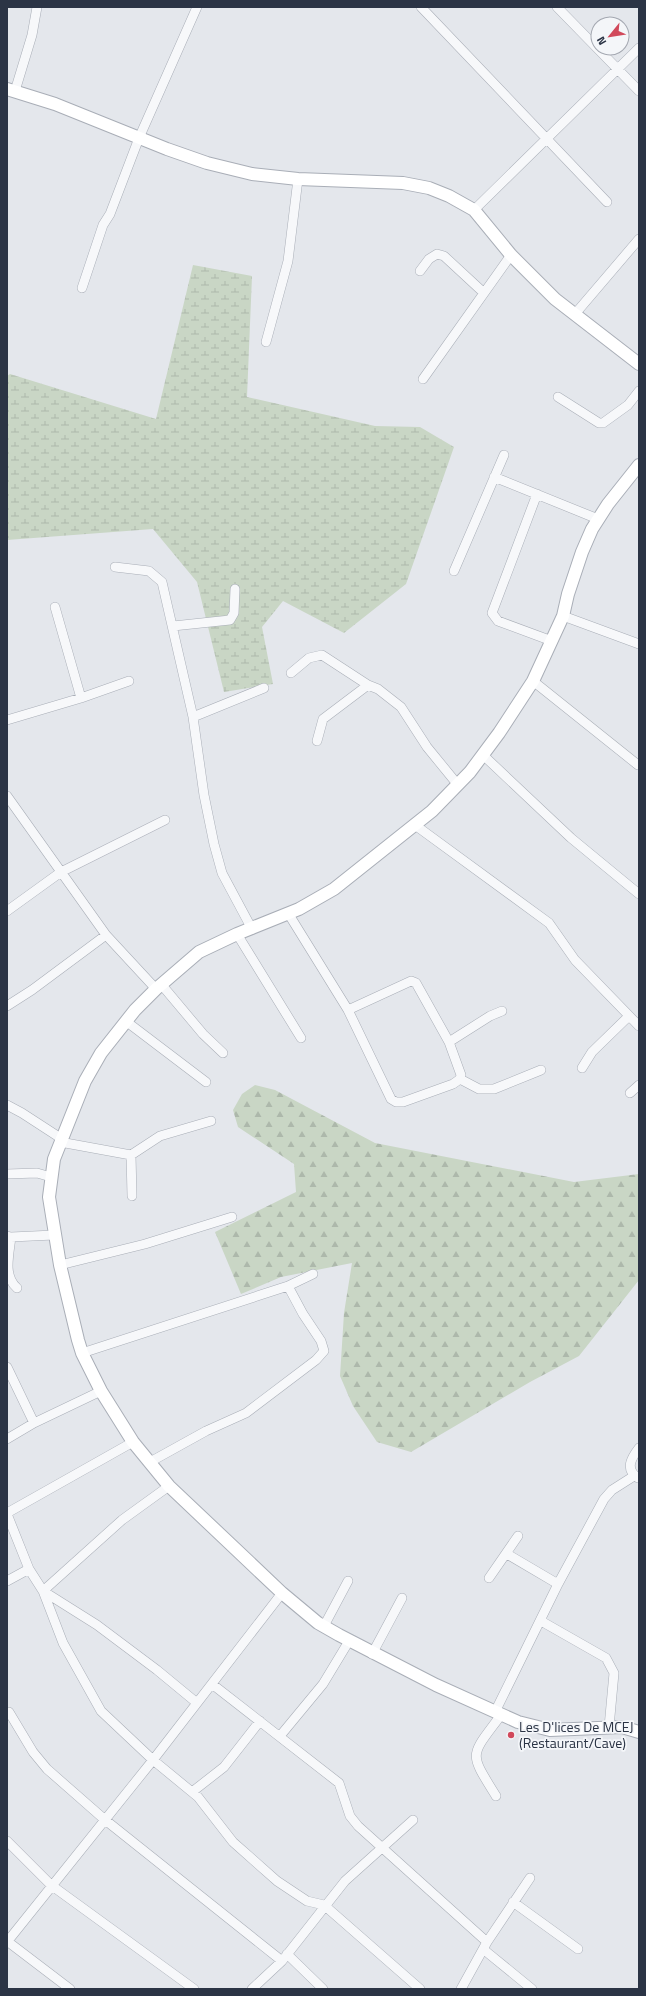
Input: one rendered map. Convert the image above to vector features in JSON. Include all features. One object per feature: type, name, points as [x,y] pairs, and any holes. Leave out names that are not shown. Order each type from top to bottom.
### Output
[{"type":"street","points":[[37,7],[32,35],[11,90],[55,104],[139,138],[207,162],[252,174],[298,179],[403,183],[429,188],[449,196],[474,210],[511,255],[555,299],[639,363]]},
{"type":"street","points":[[82,288],[102,225],[110,214],[139,138],[197,7]]},
{"type":"street","points":[[421,7],[607,202]]},
{"type":"street","points":[[557,7],[639,91]]},
{"type":"street","points":[[474,210],[639,48]]},
{"type":"street","points":[[266,342],[288,261],[298,179]]},
{"type":"street","points":[[575,314],[639,239]]},
{"type":"street","points":[[420,271],[429,259],[437,254],[444,256],[484,293]]},
{"type":"street","points":[[423,379],[511,255]]},
{"type":"street","points":[[558,397],[599,423],[603,423],[628,405],[639,391]]},
{"type":"street","points":[[454,571],[504,455]]},
{"type":"street","points":[[639,465],[598,519],[582,552],[568,594],[563,616],[533,681],[483,755],[458,785],[415,825],[334,889],[288,913],[237,934],[199,952],[159,986],[135,1010],[101,1053],[84,1081],[54,1159],[49,1197],[60,1266],[82,1353],[101,1391],[133,1442],[169,1486],[282,1593],[324,1626],[372,1654],[518,1722],[550,1730],[567,1731],[622,1727],[639,1732]]},
{"type":"street","points":[[494,477],[598,519]]},
{"type":"street","points":[[537,494],[492,613],[498,621],[552,641]]},
{"type":"street","points":[[115,568],[149,571],[162,582],[193,717],[204,795],[222,873],[252,929]]},
{"type":"street","points":[[173,626],[230,620],[234,613],[235,589]]},
{"type":"street","points":[[55,607],[81,698]]},
{"type":"street","points":[[563,616],[639,644]]},
{"type":"street","points":[[291,673],[309,658],[322,655],[368,685],[378,689],[401,707],[427,747],[458,785]]},
{"type":"street","points":[[7,720],[81,698],[129,681]]},
{"type":"street","points":[[533,681],[638,765]]},
{"type":"street","points":[[317,741],[323,719],[368,685]]},
{"type":"street","points":[[193,717],[264,688]]},
{"type":"street","points":[[483,755],[571,838],[639,894]]},
{"type":"street","points":[[7,796],[106,935],[159,986],[203,1034],[223,1053]]},
{"type":"street","points":[[7,911],[61,872],[165,820]]},
{"type":"street","points":[[415,825],[549,923],[575,960],[639,1026]]},
{"type":"street","points":[[288,913],[348,1010],[391,1099],[396,1102],[402,1102],[454,1084],[460,1079],[461,1075],[449,1042],[420,988],[411,981],[348,1010]]},
{"type":"street","points":[[237,934],[301,1038]]},
{"type":"street","points":[[7,1006],[32,990],[106,935]]},
{"type":"street","points":[[449,1042],[490,1016],[502,1011]]},
{"type":"street","points":[[582,1068],[592,1052],[629,1016]]},
{"type":"street","points":[[127,1022],[206,1082]]},
{"type":"street","points":[[460,1079],[479,1089],[494,1089],[541,1070]]},
{"type":"street","points":[[630,1093],[639,1085]]},
{"type":"street","points":[[7,1105],[22,1113],[61,1140],[131,1155],[160,1136],[211,1121]]},
{"type":"street","points":[[131,1155],[132,1196]]},
{"type":"street","points":[[7,1174],[37,1173],[51,1177]]},
{"type":"street","points":[[60,1266],[145,1244],[232,1217]]},
{"type":"street","points":[[17,1288],[12,1284],[8,1274],[9,1237],[54,1235]]},
{"type":"street","points":[[82,1353],[288,1286],[313,1274]]},
{"type":"street","points":[[150,1462],[206,1431],[246,1413],[316,1360],[324,1351],[321,1341],[303,1314],[288,1286]]},
{"type":"street","points":[[7,1367],[34,1423]]},
{"type":"street","points":[[7,1439],[34,1423],[101,1391]]},
{"type":"street","points":[[133,1442],[7,1514],[29,1569],[42,1591],[64,1643],[101,1711],[153,1760],[198,1797],[233,1842],[277,1881],[307,1901],[324,1905],[420,1989]]},
{"type":"street","points":[[496,1796],[477,1765],[477,1747],[498,1713],[558,1584],[604,1499],[612,1490],[636,1478],[630,1466],[631,1458],[639,1448]]},
{"type":"street","points":[[42,1591],[122,1520],[169,1486]]},
{"type":"street","points":[[489,1578],[518,1536]]},
{"type":"street","points":[[507,1554],[558,1584]]},
{"type":"street","points":[[7,1581],[29,1569]]},
{"type":"street","points":[[324,1626],[348,1581]]},
{"type":"street","points":[[42,1591],[97,1625],[157,1670],[197,1703]]},
{"type":"street","points":[[70,1989],[7,1941],[153,1760],[282,1593]]},
{"type":"street","points":[[372,1654],[402,1598]]},
{"type":"street","points":[[541,1621],[606,1658],[614,1673],[610,1727]]},
{"type":"street","points":[[280,1736],[323,1684],[349,1641]]},
{"type":"street","points":[[212,1684],[339,1783],[350,1816],[532,1989]]},
{"type":"street","points":[[9,1712],[33,1752],[47,1769],[104,1819],[285,1957],[324,1989]]},
{"type":"street","points":[[192,1792],[224,1767],[260,1721]]},
{"type":"street","points":[[252,1989],[285,1957],[324,1905],[345,1881],[413,1820]]},
{"type":"street","points":[[7,1841],[51,1885],[194,1989]]},
{"type":"street","points":[[461,1989],[485,1945],[530,1878]]},
{"type":"street","points":[[513,1902],[578,1949]]},
{"type":"green space","points":[[193,265],[252,276],[247,397],[375,426],[420,427],[454,447],[406,584],[344,633],[283,601],[262,627],[273,684],[224,692],[197,582],[153,529],[7,540],[7,376],[10,374],[156,419]]},
{"type":"green space","points":[[255,1085],[275,1090],[375,1143],[574,1182],[639,1174],[639,1280],[579,1356],[530,1382],[411,1452],[377,1442],[353,1406],[340,1376],[344,1313],[352,1263],[281,1277],[241,1294],[215,1232],[296,1192],[294,1164],[238,1127],[233,1110],[242,1094]]},
{"type":"place","name":"Les D'lices De MCEJ (Restaurant/Cave)","points":[[511,1735]]}]
